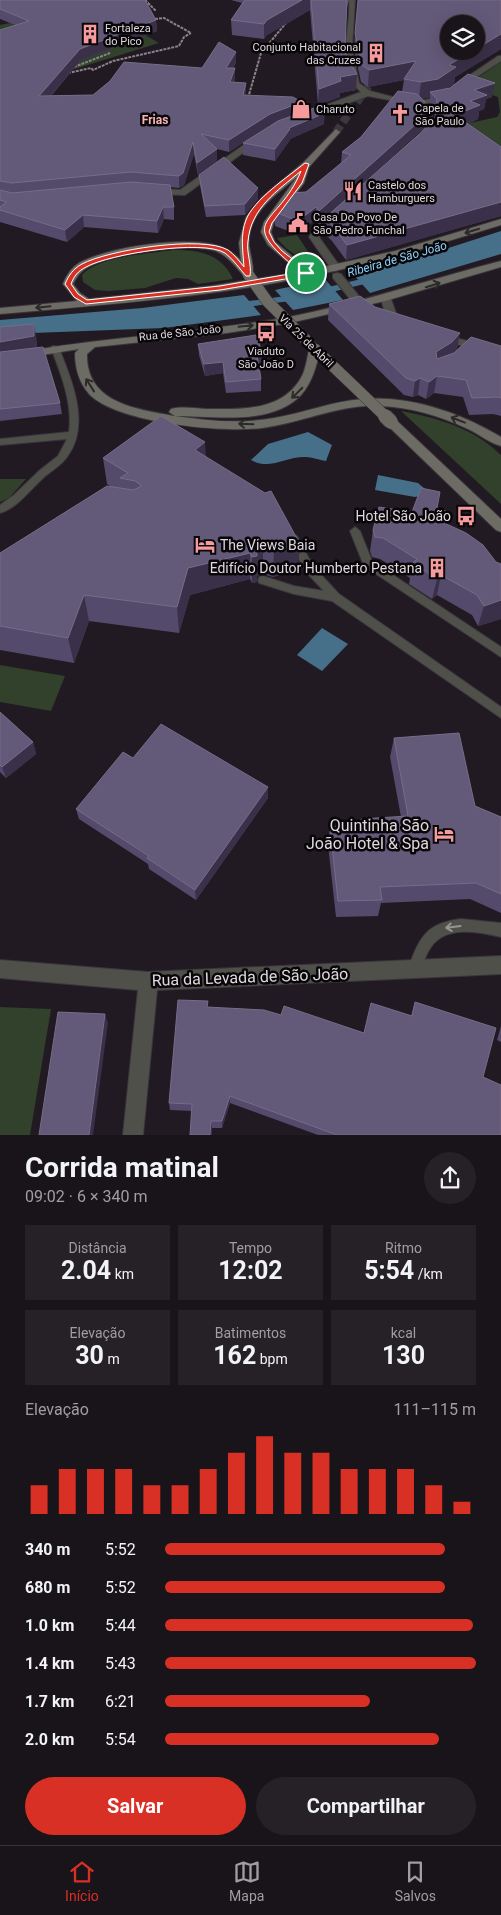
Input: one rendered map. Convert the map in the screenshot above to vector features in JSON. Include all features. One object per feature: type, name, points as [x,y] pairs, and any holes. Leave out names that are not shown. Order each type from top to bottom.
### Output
[{"type":"main road","name":"Via 25 de Abril","points":[[336,132],[307,164],[265,199],[249,219],[244,242],[248,274],[270,307],[501,527]]},
{"type":"main road","points":[[306,273],[271,243],[266,232],[269,222],[299,183],[307,164]]},
{"type":"main road","points":[[0,311],[220,288],[306,273],[336,272],[501,222]]},
{"type":"main road","points":[[86,302],[76,296],[68,284],[72,274],[83,266],[101,258],[182,245],[198,245],[226,252],[248,274]]},
{"type":"main road","name":"Rua de São João","points":[[0,358],[93,343],[259,325],[357,301],[386,299],[501,264]]},
{"type":"main road","points":[[93,343],[81,352],[80,364],[90,387],[110,405],[129,412],[185,421],[258,425],[328,408],[379,402],[428,410],[447,416],[483,431],[501,442]]},
{"type":"main road","points":[[129,412],[251,411],[275,408],[290,400],[301,390],[312,369],[316,349]]},
{"type":"street","points":[[356,5],[348,49],[355,84],[367,93],[419,103],[444,98],[475,74],[501,58]]},
{"type":"street","points":[[293,121],[367,93]]},
{"type":"street","points":[[416,143],[429,132],[431,127],[429,113],[419,103]]},
{"type":"street","points":[[140,190],[182,193],[247,145],[267,133]]},
{"type":"street","points":[[347,204],[314,235],[336,272],[357,301]]},
{"type":"street","points":[[386,299],[387,308],[395,320],[415,329]]},
{"type":"street","points":[[433,334],[466,348],[501,353]]},
{"type":"street","name":"Rua da Levada de São João","points":[[0,969],[148,981],[414,971],[501,965]]},
{"type":"street","points":[[133,1135],[148,981]]},
{"type":"lane","points":[[0,510],[19,499],[39,476],[64,455],[73,435],[74,413],[55,348]]},
{"type":"lane","points":[[0,442],[73,435]]},
{"type":"lane","points":[[289,528],[309,568],[335,597],[501,713]]},
{"type":"lane","points":[[355,531],[368,563],[501,653]]},
{"type":"lane","points":[[263,580],[294,590],[335,597]]},
{"type":"lane","points":[[414,971],[427,940],[444,928],[471,925],[501,930]]},
{"type":"path","points":[[145,0],[156,10]]},
{"type":"path","points":[[63,74],[91,68],[93,70],[113,61],[179,46],[184,37],[191,32],[164,18],[156,20],[151,16]]},
{"type":"path","points":[[247,102],[260,53],[288,21],[280,20]]},
{"type":"path","points":[[67,69],[110,53]]},
{"type":"green space","points":[[10,23],[31,32],[142,33],[159,43],[75,69],[39,69],[0,63],[0,25]]},
{"type":"green space","points":[[501,62],[501,163],[461,125],[497,117],[500,112],[498,97],[465,86]]},
{"type":"green space","points":[[297,235],[315,262],[308,263],[299,258],[277,238]]},
{"type":"green space","points":[[173,250],[200,252],[215,258],[228,270],[233,279],[198,284],[188,279],[176,278],[145,288],[109,291],[95,290],[83,282],[82,275],[100,264],[125,257]]},
{"type":"green space","points":[[401,411],[428,417],[467,431],[501,455],[501,504]]},
{"type":"green space","points":[[0,479],[26,479],[9,498],[0,502]]},
{"type":"green space","points":[[0,665],[65,676],[51,711],[0,702]]},
{"type":"green space","points":[[0,1007],[51,1009],[30,1135],[0,1135]]},
{"type":"water","points":[[501,231],[501,254],[370,293],[351,272],[430,254]]},
{"type":"water","points":[[325,279],[343,300],[293,310],[275,290]]},
{"type":"water","points":[[244,295],[261,315],[164,328],[33,333],[0,337],[0,320],[142,308]]},
{"type":"water","points":[[308,432],[332,445],[326,461],[299,457],[265,464],[251,460],[268,444]]},
{"type":"water","points":[[378,475],[418,483],[425,489],[423,495],[415,497],[375,490]]},
{"type":"water","points":[[322,628],[348,644],[322,671],[297,655]]},
{"type":"building","points":[[0,0],[145,0],[156,20],[80,49],[39,96],[93,95],[110,81],[124,62],[202,68],[219,42],[236,52],[226,68],[235,68],[230,82],[246,83],[243,95],[293,97],[302,102],[270,114],[229,140],[201,134],[217,149],[197,163],[193,142],[183,173],[179,176],[131,172],[12,183],[0,181],[0,30],[29,21],[0,9]]},
{"type":"building","points":[[245,0],[302,0],[267,20],[264,24],[231,20]]},
{"type":"building","points":[[311,0],[347,0],[345,47],[347,58],[357,74],[340,77],[341,81],[319,89]]},
{"type":"building","points":[[358,0],[501,0],[501,34],[485,44],[485,15],[440,15],[440,60],[457,60],[449,65],[456,67],[438,79],[421,82],[404,79],[416,61],[369,70],[362,65],[355,33]]},
{"type":"building","points":[[468,74],[495,83],[474,90],[487,95],[470,101],[480,105],[455,115],[501,147],[501,202],[347,245],[325,218],[435,120],[437,99],[430,92],[450,88]]},
{"type":"building","points":[[398,91],[417,94],[425,102],[425,116],[319,211],[316,207],[298,221],[275,212],[289,193],[306,192],[351,155],[342,152],[361,137]]},
{"type":"building","points":[[314,108],[325,113],[289,128],[275,149],[243,143],[278,121]]},
{"type":"building","points":[[224,157],[258,188],[245,204],[205,206],[199,175]]},
{"type":"building","points":[[131,182],[170,185],[174,207],[163,207],[157,221],[83,215],[65,230],[0,210],[0,207],[7,202],[0,200],[0,190],[12,193]]},
{"type":"building","points":[[360,296],[375,307],[460,333],[452,342],[436,352],[437,359],[454,353],[471,337],[501,346],[501,398],[472,398],[466,380],[437,376],[429,382],[420,378],[415,381],[406,378],[329,304]]},
{"type":"building","points":[[34,324],[34,336],[0,342],[0,327]]},
{"type":"building","points":[[256,335],[263,354],[257,355],[261,379],[226,382],[223,362],[204,364],[198,344]]},
{"type":"building","points":[[43,347],[60,403],[0,409],[0,352]]},
{"type":"building","points":[[161,416],[205,442],[195,450],[265,493],[271,491],[300,544],[274,551],[263,548],[257,550],[257,556],[252,557],[250,553],[188,568],[177,607],[84,595],[68,638],[0,626],[0,553],[107,486],[133,490],[140,487],[141,485],[135,481],[120,478],[128,473],[103,458]]},
{"type":"building","points":[[421,488],[440,492],[437,508],[446,511],[440,521],[466,533],[483,545],[496,562],[501,564],[501,600],[484,606],[477,595],[441,575],[437,579],[413,563],[417,559],[383,538],[375,537],[373,530],[379,507],[412,512]]},
{"type":"building","points":[[0,712],[33,742],[2,767],[0,765]]},
{"type":"building","points":[[161,724],[268,787],[195,890],[147,858],[149,856],[76,809],[123,752],[133,758]]},
{"type":"building","name":"Quintinha São João Hotel & Spa","points":[[459,733],[475,806],[501,817],[501,894],[476,883],[380,887],[382,900],[338,901],[330,827],[361,825],[361,819],[408,816],[394,738]]},
{"type":"building","points":[[178,1000],[208,1001],[207,1007],[264,1010],[281,1015],[284,1006],[364,1033],[371,1003],[412,1016],[415,1002],[496,1028],[483,1077],[501,1085],[501,1135],[337,1135],[230,1096],[222,1121],[211,1121],[210,1135],[190,1135],[192,1104],[169,1103]]},
{"type":"building","points":[[58,1012],[105,1014],[89,1135],[39,1135]]},
{"type":"waterway","name":"Ribeira de São João","points":[[324,291],[369,280]]},
{"type":"waterway","name":"Ribeira de São João","points":[[241,305],[291,298]]},
{"type":"tunnel","points":[[336,132],[370,84]]},
{"type":"place","name":"Fortaleza do Pico","points":[[90,34]]},
{"type":"place","name":"Conjunto Habitacional das Cruzes","points":[[376,53]]},
{"type":"place","name":"Charuto","points":[[301,109]]},
{"type":"place","name":"Capela de São Paulo","points":[[400,114]]},
{"type":"place","name":"Castelo dos Hamburguers","points":[[353,191]]},
{"type":"place","name":"Casa Do Povo De São Pedro Funchal","points":[[298,223]]},
{"type":"place","name":"Viaduto São João D","points":[[266,332]]},
{"type":"place","name":"Hotel São João","points":[[466,516]]},
{"type":"place","name":"The Views Baia","points":[[205,545]]},
{"type":"place","name":"Edifício Doutor Humberto Pestana","points":[[437,568]]},
{"type":"place","name":"Quintinha São João Hotel & Spa","points":[[444,834]]},
{"type":"district","name":"Frias","points":[[155,120]]},
{"type":"route","points":[[307,164],[299,183],[269,222],[266,232],[271,243],[306,273],[220,288],[86,302],[76,296],[68,284],[72,274],[83,266],[101,258],[182,245],[215,247],[226,252],[248,274],[244,242],[249,219],[265,199],[307,164]]}]
